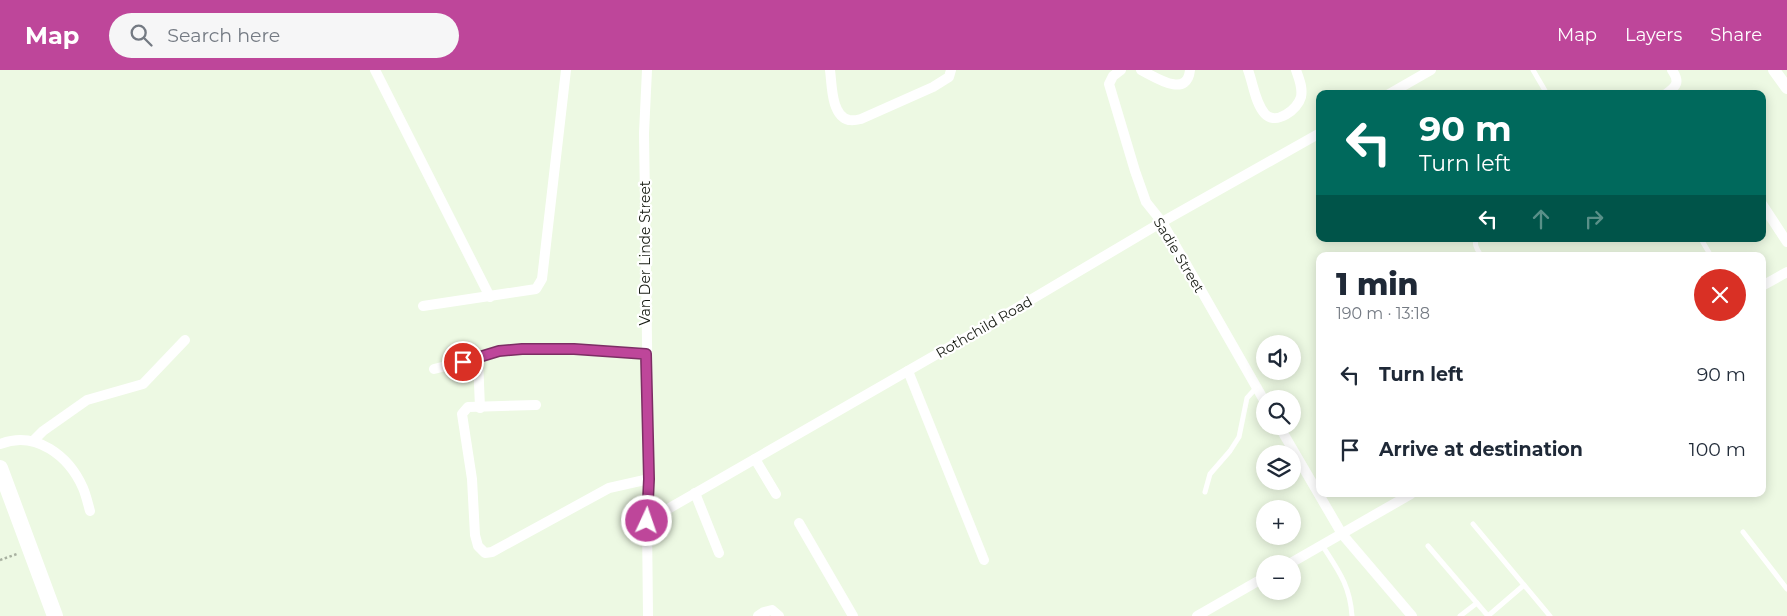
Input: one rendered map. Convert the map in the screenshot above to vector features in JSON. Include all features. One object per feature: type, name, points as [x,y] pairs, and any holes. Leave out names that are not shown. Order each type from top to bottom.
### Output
[{"type":"main road","points":[[0,468],[55,616]]},
{"type":"street","points":[[375,70],[490,297]]},
{"type":"street","points":[[423,306],[490,297],[536,288],[542,279],[566,70]]},
{"type":"street","name":"Van Der Linde Street","points":[[648,70],[644,133],[649,479],[647,521],[648,616]]},
{"type":"street","points":[[830,70],[836,108],[843,118],[850,120],[861,119],[933,88],[949,77],[951,70]]},
{"type":"street","name":"Sadie Street","points":[[1121,70],[1112,76],[1109,84],[1146,202],[1162,222],[1258,390]]},
{"type":"street","points":[[1142,70],[1171,85],[1181,84],[1188,80],[1190,70]]},
{"type":"street","points":[[1248,70],[1260,106],[1265,114],[1277,118],[1297,106],[1302,88],[1296,70]]},
{"type":"street","points":[[1396,90],[1431,70]]},
{"type":"street","points":[[1672,70],[1677,78],[1677,83],[1676,87],[1672,90]]},
{"type":"street","points":[[1774,70],[1787,88]]},
{"type":"street","name":"Rothchild Road","points":[[647,521],[1162,222],[1316,135]]},
{"type":"street","points":[[1766,210],[1787,242]]},
{"type":"street","points":[[1766,284],[1787,272]]},
{"type":"street","points":[[33,441],[43,431],[87,400],[143,384],[185,340]]},
{"type":"street","points":[[434,368],[499,351],[522,349],[574,349],[646,354]]},
{"type":"street","points":[[478,358],[480,408]]},
{"type":"street","points":[[908,371],[984,560]]},
{"type":"street","points":[[536,405],[468,407],[462,414],[472,479],[475,535],[478,546],[484,553],[492,552],[609,488],[649,479]]},
{"type":"street","points":[[1284,435],[1316,489]]},
{"type":"street","points":[[0,444],[25,439],[54,450],[67,462],[84,489],[90,511]]},
{"type":"street","points":[[755,459],[776,494]]},
{"type":"street","points":[[695,493],[719,553]]},
{"type":"street","points":[[1320,497],[1342,534],[1412,616]]},
{"type":"street","points":[[1301,557],[1406,497]]},
{"type":"street","points":[[799,523],[853,616]]},
{"type":"street","points":[[1197,616],[1256,582]]},
{"type":"street","points":[[758,616],[772,610],[779,616]]},
{"type":"lane","points":[[1533,70],[1545,90]]},
{"type":"lane","points":[[1205,492],[1210,474],[1239,438],[1247,398],[1256,387]]},
{"type":"lane","points":[[1472,524],[1550,616]]},
{"type":"lane","points":[[1743,532],[1787,589]]},
{"type":"lane","points":[[1322,545],[1343,577],[1352,616]]},
{"type":"lane","points":[[1428,546],[1488,616],[1524,585]]},
{"type":"lane","points":[[1460,616],[1477,603]]},
{"type":"path","points":[[0,560],[30,549]]},
{"type":"route","points":[[463,362],[499,351],[522,349],[574,349],[646,354],[649,479],[647,521]]}]
